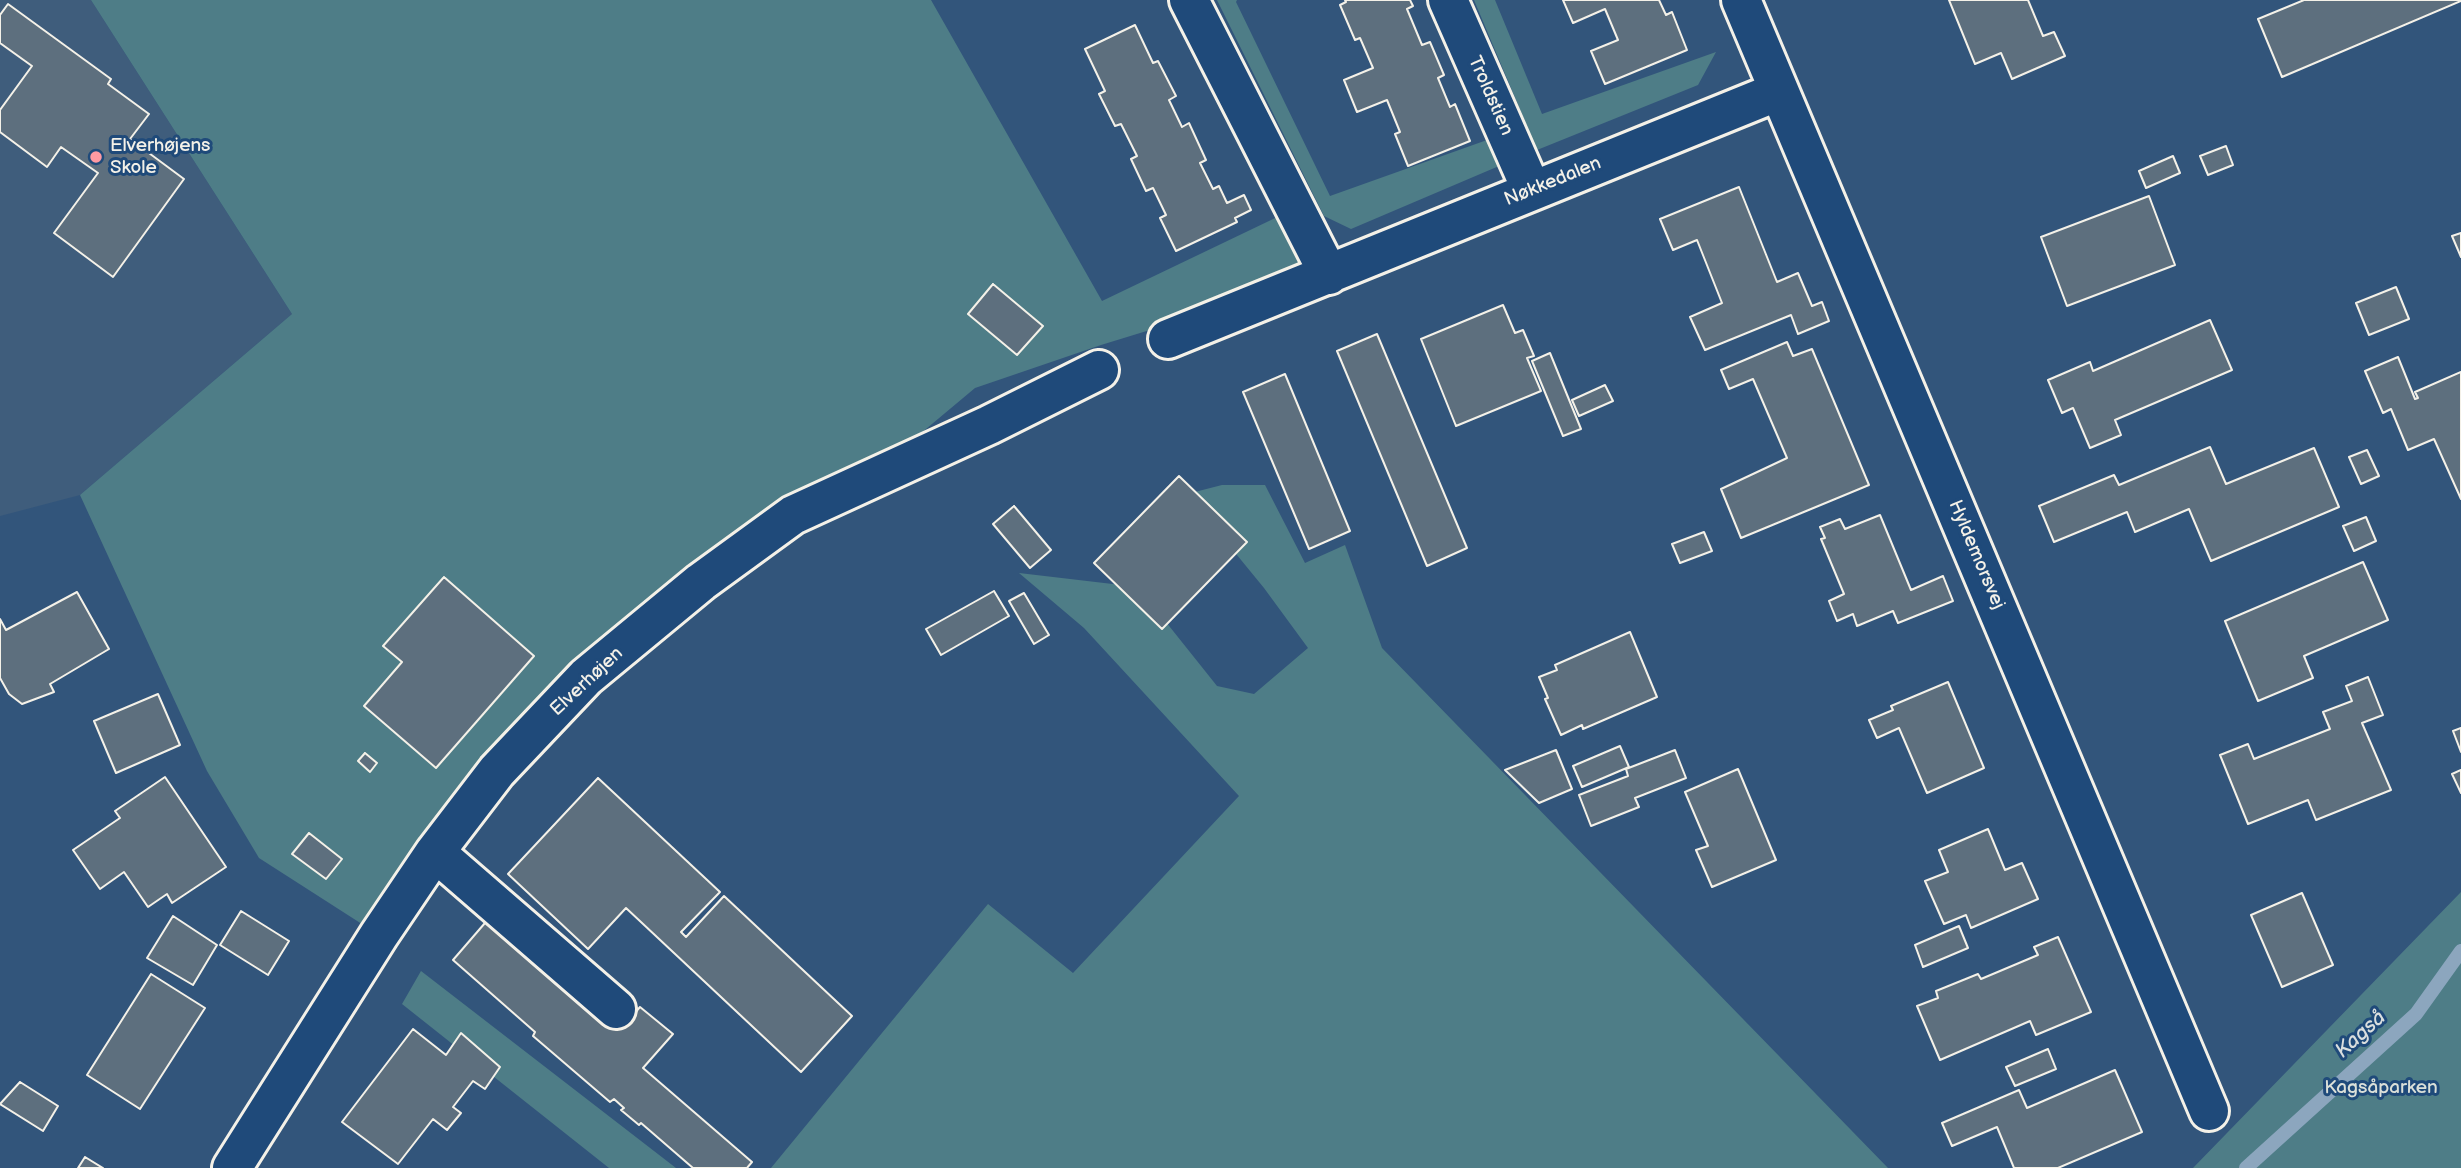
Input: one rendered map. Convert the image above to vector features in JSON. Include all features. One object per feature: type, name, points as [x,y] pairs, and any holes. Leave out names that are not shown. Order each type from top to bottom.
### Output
[{"type":"street","points":[[1189,0],[1328,275]]},
{"type":"street","name":"Troldstien","points":[[1448,0],[1532,191]]},
{"type":"street","name":"Hyldemorsvej","points":[[1741,0],[2210,1111]]},
{"type":"street","name":"Nøkkedalen","points":[[1168,339],[1779,91]]},
{"type":"street","name":"Elverhøjen","points":[[232,1168],[379,935],[435,852],[498,771],[586,677],[701,582],[793,515],[989,425],[1099,370]]},
{"type":"street","points":[[435,852],[616,1009]]},
{"type":"shaded area","name":"Elverhøjens Skole","points":[[0,0],[91,0],[292,314],[80,495],[0,516]]},
{"type":"green space","points":[[91,0],[931,0],[1102,301],[1294,209],[1329,275],[1101,345],[975,388],[865,480],[640,633],[379,935],[259,858],[207,771],[80,495],[292,314]]},
{"type":"green space","points":[[1217,0],[1237,0],[1330,196],[1487,140],[1499,166],[1351,229],[1324,216]]},
{"type":"green space","points":[[1474,0],[1495,0],[1542,114],[1716,52],[1698,85],[1537,150]]},
{"type":"green space","points":[[1222,485],[1265,485],[1305,563],[1345,545],[1382,648],[1888,1168],[771,1168],[988,904],[1073,973],[1239,796],[1084,628],[1019,573],[1138,587],[1217,686],[1254,694],[1308,648],[1264,588],[1187,494]]},
{"type":"green space","name":"Kagsåparken","points":[[2461,892],[2461,1168],[2193,1168]]},
{"type":"green space","points":[[421,971],[676,1168],[609,1168],[402,1004]]},
{"type":"building","points":[[1345,0],[1410,0],[1413,6],[1407,9],[1422,45],[1430,42],[1444,75],[1438,78],[1450,107],[1455,104],[1470,141],[1408,166],[1395,134],[1400,132],[1387,100],[1357,112],[1344,80],[1373,68],[1360,38],[1355,40],[1340,5],[1346,2]]},
{"type":"building","points":[[1563,0],[1659,0],[1666,15],[1672,12],[1687,50],[1605,84],[1591,51],[1618,40],[1605,9],[1573,23]]},
{"type":"building","points":[[1949,0],[2028,0],[2043,36],[2054,32],[2065,56],[2012,79],[2001,53],[1975,64]]},
{"type":"building","points":[[2304,0],[2461,1],[2282,77],[2258,19]]},
{"type":"building","points":[[8,4],[111,79],[108,84],[149,114],[130,139],[184,179],[113,277],[54,233],[98,173],[61,147],[47,167],[0,132],[0,110],[32,66],[0,43],[0,15]]},
{"type":"building","points":[[1135,25],[1153,63],[1158,61],[1176,96],[1169,100],[1182,127],[1189,123],[1206,160],[1200,163],[1213,189],[1219,186],[1227,203],[1244,195],[1251,210],[1235,218],[1237,222],[1176,251],[1160,218],[1166,215],[1153,188],[1146,191],[1131,159],[1137,156],[1121,124],[1115,126],[1099,94],[1105,91],[1085,49]]},
{"type":"building","points":[[2226,146],[2233,165],[2208,175],[2200,156]]},
{"type":"building","points":[[2173,156],[2180,173],[2146,188],[2139,171]]},
{"type":"building","points":[[1739,187],[1777,282],[1798,273],[1812,306],[1822,302],[1829,321],[1798,334],[1791,315],[1705,350],[1690,317],[1722,303],[1697,240],[1673,250],[1660,219]]},
{"type":"building","points":[[2149,196],[2175,265],[2067,306],[2041,237]]},
{"type":"building","points":[[2461,233],[2461,257],[2452,236]]},
{"type":"building","points":[[993,284],[1043,326],[1017,355],[968,314]]},
{"type":"building","points":[[2396,287],[2409,319],[2369,335],[2356,303]]},
{"type":"building","points":[[1503,305],[1515,333],[1523,330],[1534,356],[1527,358],[1541,391],[1456,426],[1421,339]]},
{"type":"building","points":[[2210,320],[2232,370],[2115,420],[2121,435],[2090,448],[2073,408],[2062,413],[2048,380],[2090,362],[2093,371]]},
{"type":"building","points":[[1377,334],[1467,548],[1427,566],[1337,351]]},
{"type":"building","points":[[1787,342],[1793,356],[1812,349],[1869,485],[1741,538],[1721,489],[1787,458],[1753,379],[1729,389],[1721,370]]},
{"type":"building","points":[[1550,353],[1581,429],[1563,436],[1532,361]]},
{"type":"building","points":[[2398,357],[2415,399],[2418,398],[2415,392],[2461,372],[2461,499],[2434,439],[2408,450],[2391,409],[2383,413],[2365,371]]},
{"type":"building","points":[[1285,374],[1350,531],[1309,549],[1243,392]]},
{"type":"building","points":[[1605,385],[1613,401],[1579,416],[1572,400]]},
{"type":"building","points":[[2210,447],[2226,484],[2314,448],[2339,507],[2211,561],[2189,509],[2135,532],[2127,512],[2054,542],[2039,506],[2114,475],[2119,485]]},
{"type":"building","points":[[2367,450],[2379,476],[2361,484],[2349,457]]},
{"type":"building","points":[[1179,476],[1247,542],[1162,629],[1094,563]]},
{"type":"building","points":[[1014,506],[1051,550],[1030,568],[993,524]]},
{"type":"building","points":[[1880,515],[1911,590],[1943,576],[1953,601],[1898,623],[1893,611],[1857,626],[1853,614],[1837,621],[1829,601],[1844,594],[1821,539],[1825,538],[1820,527],[1840,519],[1845,529]]},
{"type":"building","points":[[2366,517],[2376,541],[2354,551],[2343,526]]},
{"type":"building","points":[[1704,532],[1712,551],[1680,563],[1672,544]]},
{"type":"building","points":[[2363,562],[2388,620],[2304,656],[2313,678],[2258,701],[2225,621]]},
{"type":"building","points":[[444,577],[534,656],[436,768],[364,706],[402,662],[383,646]]},
{"type":"building","points":[[994,591],[1009,616],[941,655],[926,629]]},
{"type":"building","points":[[77,592],[109,649],[50,684],[54,692],[22,704],[9,694],[0,678],[0,619],[6,630]]},
{"type":"building","points":[[1024,593],[1049,635],[1034,644],[1009,601]]},
{"type":"building","points":[[1630,632],[1657,697],[1583,729],[1582,725],[1561,735],[1545,699],[1548,698],[1539,677],[1557,670],[1555,665]]},
{"type":"building","points":[[2368,677],[2383,715],[2362,723],[2391,790],[2316,820],[2308,800],[2248,824],[2220,755],[2248,744],[2254,759],[2330,729],[2323,712],[2352,701],[2346,686]]},
{"type":"building","points":[[1948,682],[1984,768],[1927,793],[1899,728],[1877,738],[1869,720],[1893,710],[1891,706]]},
{"type":"building","points":[[158,694],[180,745],[116,773],[94,721]]},
{"type":"building","points":[[2461,728],[2461,752],[2453,731]]},
{"type":"building","points":[[1620,746],[1629,767],[1582,787],[1573,766]]},
{"type":"building","points":[[1556,750],[1572,789],[1539,803],[1505,770]]},
{"type":"building","points":[[1675,750],[1686,778],[1635,798],[1639,807],[1591,826],[1579,795],[1628,776],[1626,769]]},
{"type":"building","points":[[365,753],[377,763],[370,772],[358,761]]},
{"type":"building","points":[[1738,769],[1776,860],[1712,887],[1696,850],[1708,846],[1685,792]]},
{"type":"building","points":[[2461,770],[2461,793],[2452,774]]},
{"type":"building","points":[[165,777],[226,867],[172,903],[167,894],[148,907],[124,872],[100,889],[73,850],[120,818],[115,811]]},
{"type":"building","points":[[598,778],[720,892],[681,932],[686,937],[724,896],[852,1016],[801,1072],[626,908],[588,949],[508,874]]},
{"type":"building","points":[[1988,829],[2005,870],[2022,863],[2038,899],[1971,928],[1966,915],[1944,924],[1925,881],[1948,872],[1939,850]]},
{"type":"building","points":[[309,833],[342,859],[326,879],[292,854]]},
{"type":"building","points":[[2302,893],[2333,965],[2282,987],[2251,915]]},
{"type":"building","points":[[241,911],[289,941],[268,975],[220,945]]},
{"type":"building","points":[[173,916],[217,945],[193,985],[147,958]]},
{"type":"building","points":[[491,916],[622,1028],[640,1007],[673,1034],[643,1068],[752,1162],[747,1168],[693,1168],[641,1123],[639,1125],[621,1110],[624,1108],[614,1099],[610,1102],[533,1036],[535,1032],[453,960]]},
{"type":"building","points":[[1959,926],[1968,948],[1923,967],[1915,945]]},
{"type":"building","points":[[2058,937],[2091,1012],[2036,1035],[2030,1021],[1940,1060],[1917,1006],[1938,998],[1936,991],[1978,974],[1981,979],[2038,955],[2034,947]]},
{"type":"building","points":[[151,974],[205,1008],[140,1109],[87,1075]]},
{"type":"building","points":[[413,1029],[446,1055],[461,1033],[500,1067],[485,1089],[473,1081],[453,1107],[461,1113],[447,1130],[433,1119],[398,1164],[342,1122]]},
{"type":"building","points":[[2048,1049],[2056,1069],[2015,1086],[2006,1067]]},
{"type":"building","points":[[2115,1070],[2142,1132],[2058,1168],[2014,1168],[1997,1127],[1952,1146],[1942,1123],[2019,1090],[2027,1108]]},
{"type":"building","points":[[20,1082],[58,1106],[43,1131],[0,1104]]},
{"type":"building","points":[[85,1157],[103,1168],[78,1168]]},
{"type":"waterway","name":"Kagså","points":[[2246,1168],[2416,1014],[2461,951]]},
{"type":"place","name":"Elverhøjens Skole","points":[[96,157]]}]
